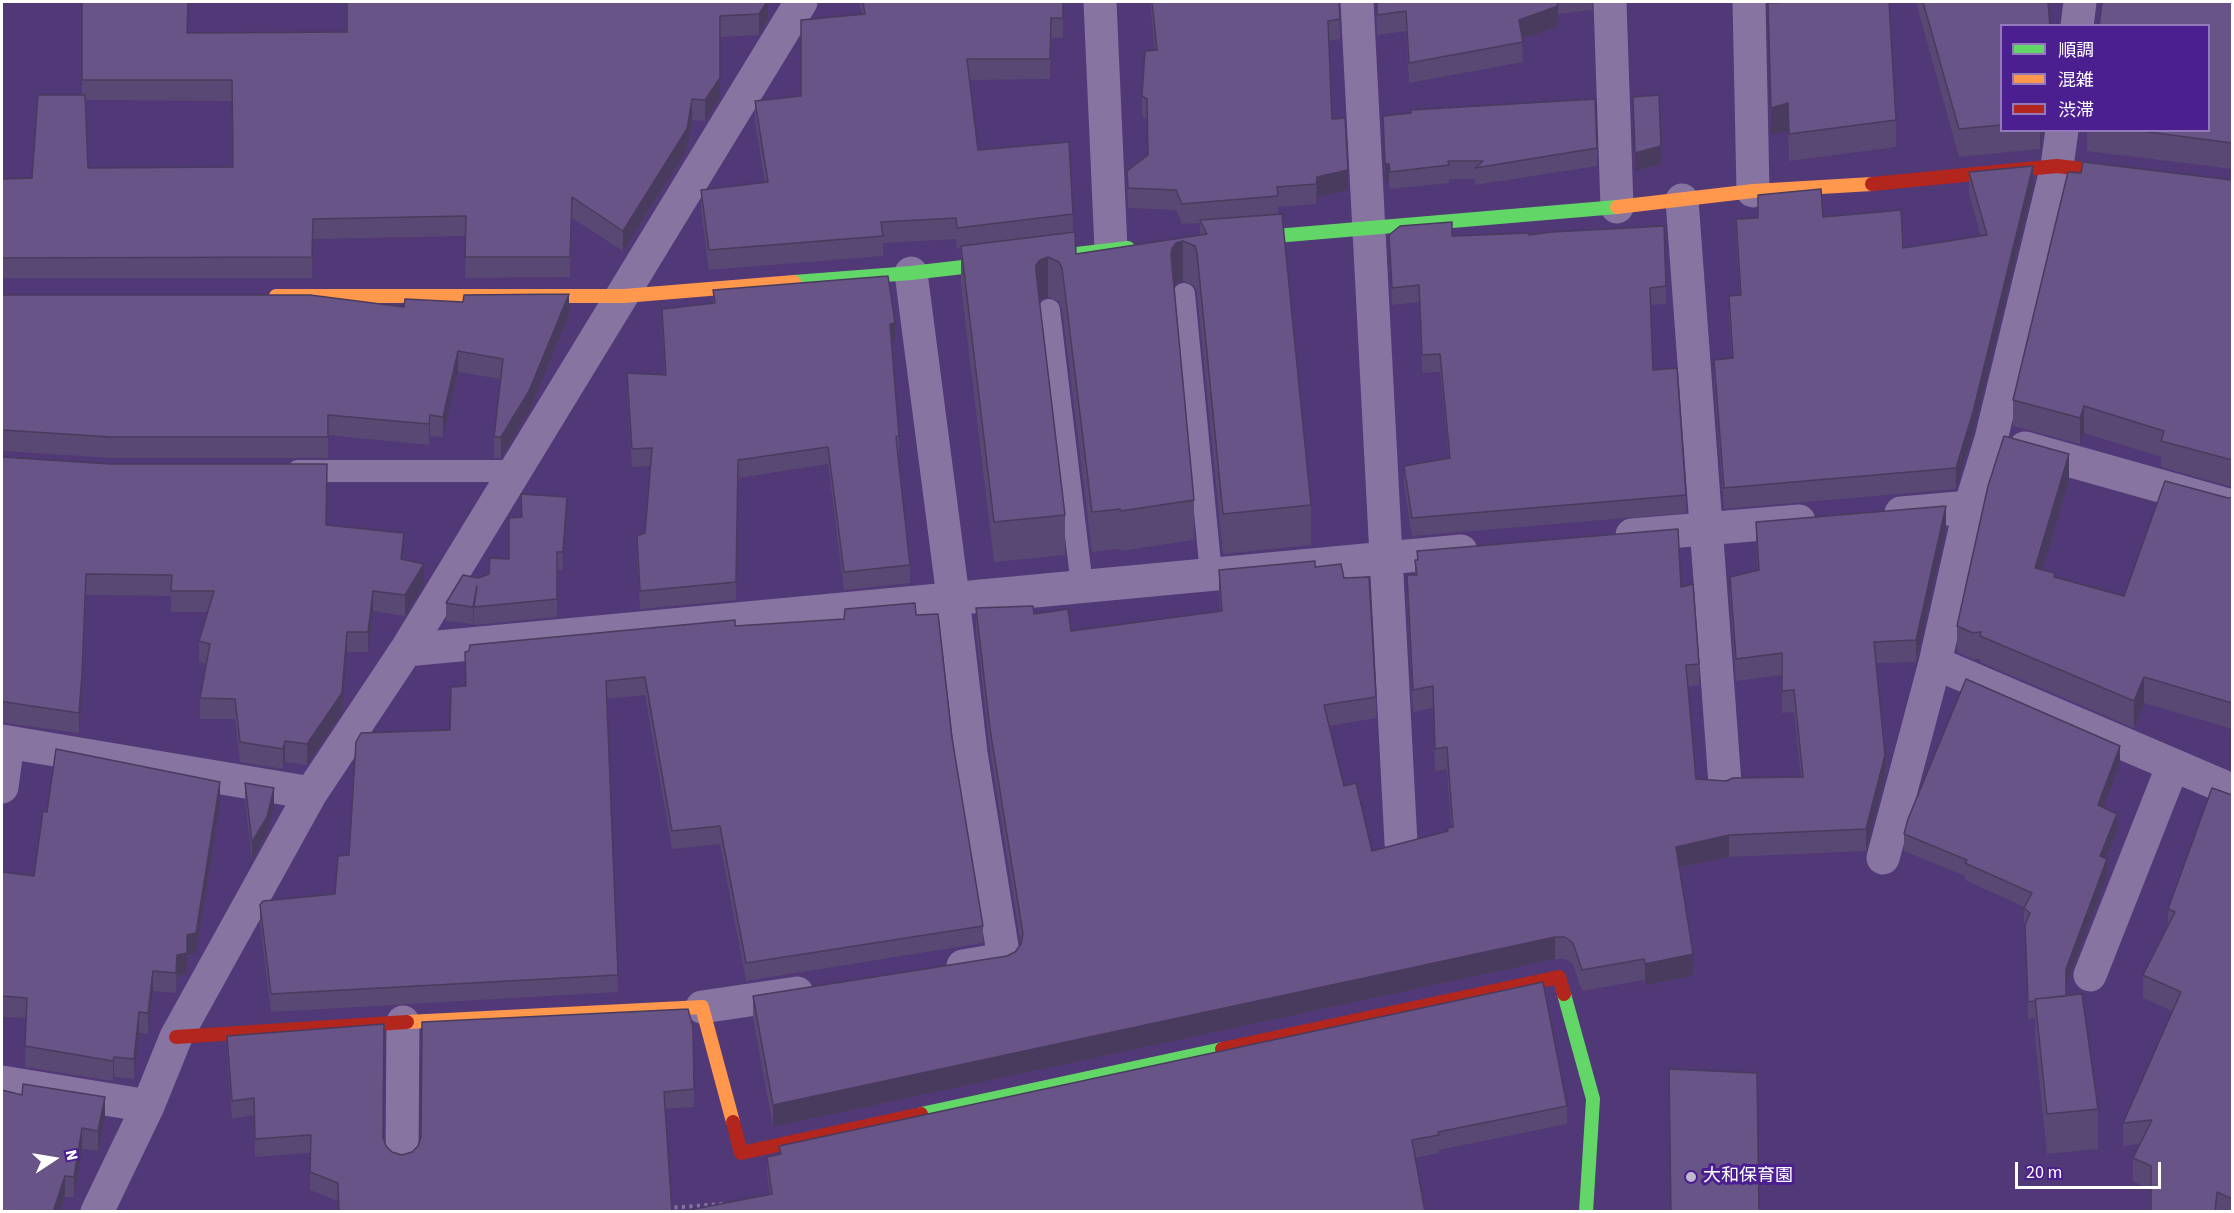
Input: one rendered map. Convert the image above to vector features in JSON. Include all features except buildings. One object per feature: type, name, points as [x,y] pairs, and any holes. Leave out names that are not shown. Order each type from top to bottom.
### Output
[{"type":"street","points":[[97,1212],[148,1106],[176,1037],[311,793],[406,650],[624,296],[801,2]]},
{"type":"street","points":[[1100,2],[1111,249]]},
{"type":"street","points":[[1357,2],[1401,843]]},
{"type":"street","points":[[1610,2],[1617,207]]},
{"type":"street","points":[[1749,2],[1752,191]]},
{"type":"street","points":[[2077,24],[2080,2]]},
{"type":"street","points":[[1883,858],[1935,663],[1970,507],[1991,439],[2057,166],[2062,132]]},
{"type":"street","points":[[1228,240],[1617,207],[1752,191],[1888,183],[2057,166],[2138,176]]},
{"type":"street","points":[[1682,200],[1704,529],[1725,784]]},
{"type":"street","points":[[265,296],[624,296],[911,273],[1111,249],[1146,247]]},
{"type":"street","points":[[911,273],[971,753],[1004,959],[936,970]]},
{"type":"street","points":[[1991,439],[2232,506]]},
{"type":"street","points":[[1876,515],[1970,507]]},
{"type":"street","points":[[1598,538],[1829,519]]},
{"type":"street","points":[[406,650],[1492,548]]},
{"type":"street","points":[[1935,663],[2232,790]]},
{"type":"street","points":[[2,787],[5,742],[311,793]]},
{"type":"street","points":[[2091,975],[2173,765]]},
{"type":"street","points":[[702,1007],[741,1153],[1559,977],[1593,1099],[1586,1212]]},
{"type":"street","points":[[176,1037],[403,1022],[702,1007],[832,987]]},
{"type":"street","points":[[402,1154],[403,1022]]},
{"type":"street","points":[[2,1082],[148,1106]]},
{"type":"lane","points":[[1184,294],[1211,574]]},
{"type":"lane","points":[[1049,310],[1082,586]]},
{"type":"lane","points":[[278,471],[516,471]]},
{"type":"path","points":[[659,1209],[727,1204]]},
{"type":"traffic: fast","points":[[1240,239],[1617,207]]},
{"type":"traffic: fast","points":[[794,282],[911,273],[1128,248]]},
{"type":"traffic: fast","points":[[1564,994],[1593,1099],[1586,1212]]},
{"type":"traffic: fast","points":[[921,1114],[1222,1049]]},
{"type":"traffic: slow","points":[[1617,207],[1753,191],[1872,184]]},
{"type":"traffic: slow","points":[[276,296],[624,296],[794,282]]},
{"type":"traffic: slow","points":[[407,1022],[702,1007],[733,1122]]},
{"type":"traffic: jam","points":[[1872,184],[2057,166],[2126,174]]},
{"type":"traffic: jam","points":[[1222,1049],[1559,977],[1564,994]]},
{"type":"traffic: jam","points":[[176,1037],[407,1022]]},
{"type":"traffic: jam","points":[[733,1122],[741,1153],[921,1114]]},
{"type":"place","name":"大和保育園","points":[[1691,1177]]}]
